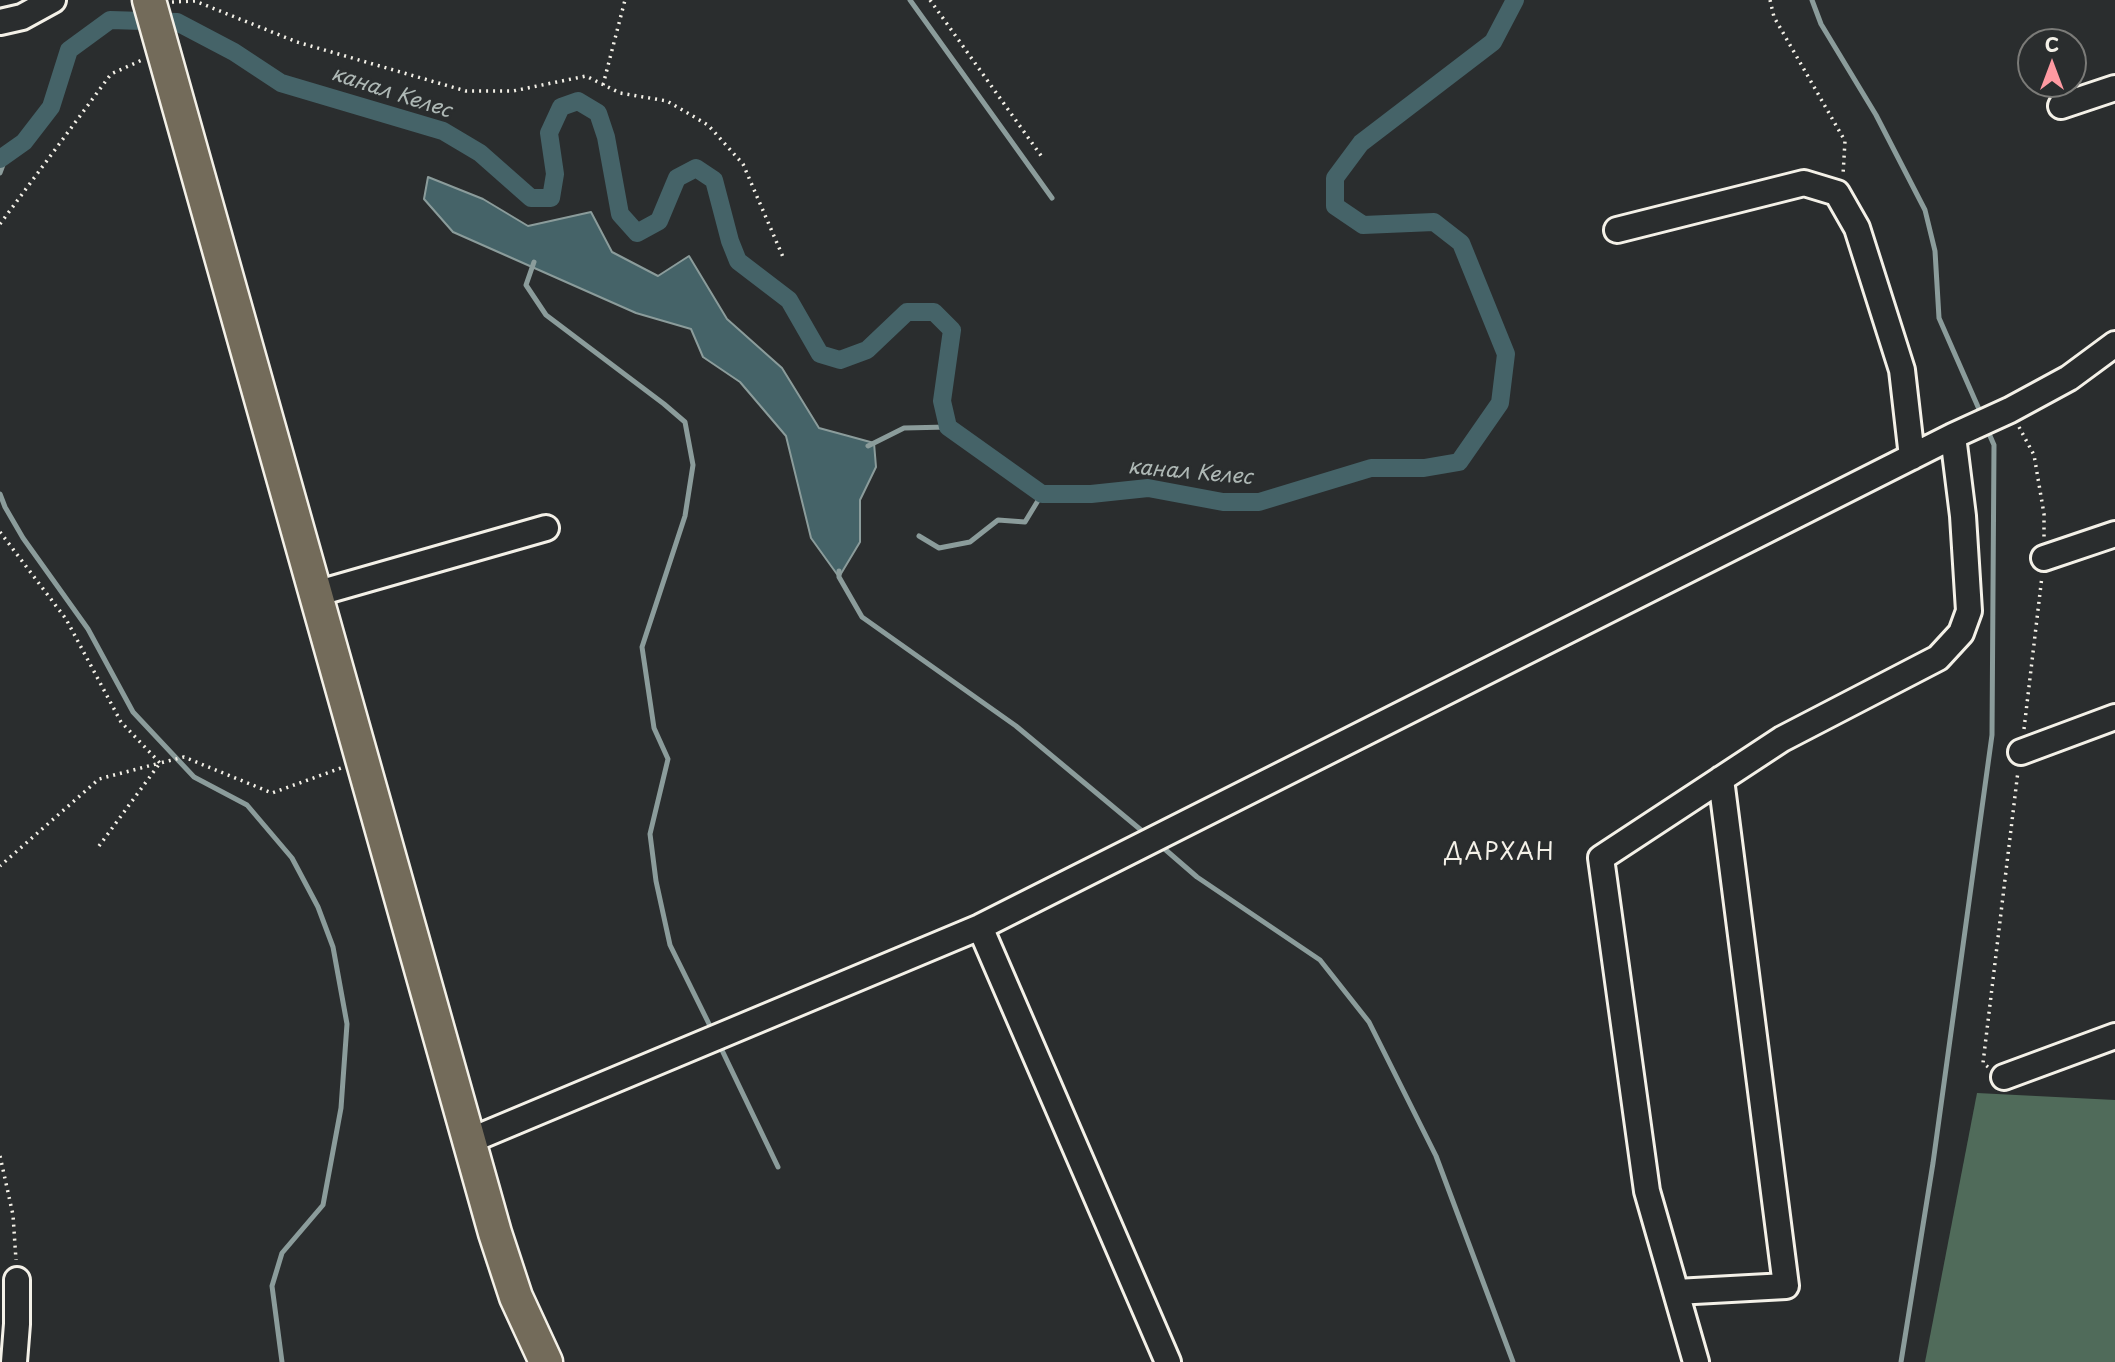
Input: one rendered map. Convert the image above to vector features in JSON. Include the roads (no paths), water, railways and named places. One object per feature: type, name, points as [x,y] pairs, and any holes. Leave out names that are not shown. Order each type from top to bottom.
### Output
[{"type":"main road","points":[[149,1],[469,1141],[516,1297],[546,1362]]},
{"type":"street","points":[[0,22],[22,17],[53,0]]},
{"type":"street","points":[[2061,106],[2115,88]]},
{"type":"street","points":[[1617,230],[1804,183],[1837,193],[1857,228],[1902,370],[1912,457]]},
{"type":"street","points":[[469,1141],[980,927],[1952,436],[2010,410],[2069,378],[2115,344]]},
{"type":"street","points":[[1696,1362],[1647,1191],[1601,858],[1782,738],[1938,657],[1961,633],[1969,611],[1963,516],[1952,436]]},
{"type":"street","points":[[315,594],[546,528]]},
{"type":"street","points":[[2044,558],[2115,534]]},
{"type":"street","points":[[2021,752],[2115,717]]},
{"type":"street","points":[[1676,1293],[1786,1286],[1721,779]]},
{"type":"street","points":[[980,927],[1168,1362]]},
{"type":"street","points":[[2004,1077],[2115,1036]]},
{"type":"street","points":[[14,1362],[17,1280]]},
{"type":"water","points":[[428,177],[483,199],[528,226],[591,212],[612,252],[658,276],[689,256],[727,319],[782,368],[819,428],[874,443],[876,467],[860,500],[860,542],[839,577],[811,538],[786,436],[740,382],[703,357],[691,329],[636,313],[453,232],[424,199]]},
{"type":"waterway","points":[[910,0],[1052,198]]},
{"type":"waterway","name":"канал Келес","points":[[0,159],[24,142],[51,107],[69,50],[110,20],[177,22],[234,52],[281,83],[443,131],[480,153],[531,198],[551,198],[555,174],[549,133],[561,107],[578,101],[598,113],[606,137],[620,214],[637,233],[659,221],[677,178],[696,168],[714,180],[738,261],[789,300],[820,354],[840,360],[867,350],[907,312],[934,312],[952,330],[942,401],[948,427],[1042,494],[1091,494],[1148,488],[1223,502],[1259,502],[1371,468],[1424,468],[1459,462],[1500,403],[1506,354],[1461,243],[1434,222],[1363,225],[1335,206],[1335,178],[1361,143],[1493,42],[1515,0]]},
{"type":"waterway","points":[[1812,0],[1821,24],[1876,115],[1925,210],[1935,251],[1939,318],[1982,416]]},
{"type":"waterway","points":[[0,173],[7,154]]},
{"type":"waterway","points":[[534,262],[526,285],[546,315],[685,422],[693,465],[685,516],[642,647],[654,728],[668,759],[650,834],[656,881],[670,945],[713,1032]]},
{"type":"waterway","points":[[868,446],[904,428],[948,427]]},
{"type":"waterway","points":[[1901,1362],[1933,1163],[1992,735],[1994,445],[1987,429]]},
{"type":"waterway","points":[[0,494],[23,538],[88,629],[133,712],[194,777],[247,805],[292,858],[318,907],[333,947],[347,1024],[341,1108],[323,1205],[282,1253],[272,1286],[282,1362]]},
{"type":"waterway","points":[[919,536],[939,548],[970,542],[998,520],[1025,522],[1042,494]]},
{"type":"waterway","points":[[839,571],[839,577],[862,617],[1016,726],[1147,835]]},
{"type":"waterway","points":[[1160,845],[1197,877],[1320,960],[1369,1022],[1436,1156],[1513,1362]]},
{"type":"waterway","points":[[719,1044],[778,1167]]},
{"type":"district","name":"ДАРХАН","points":[[1500,854]]}]
